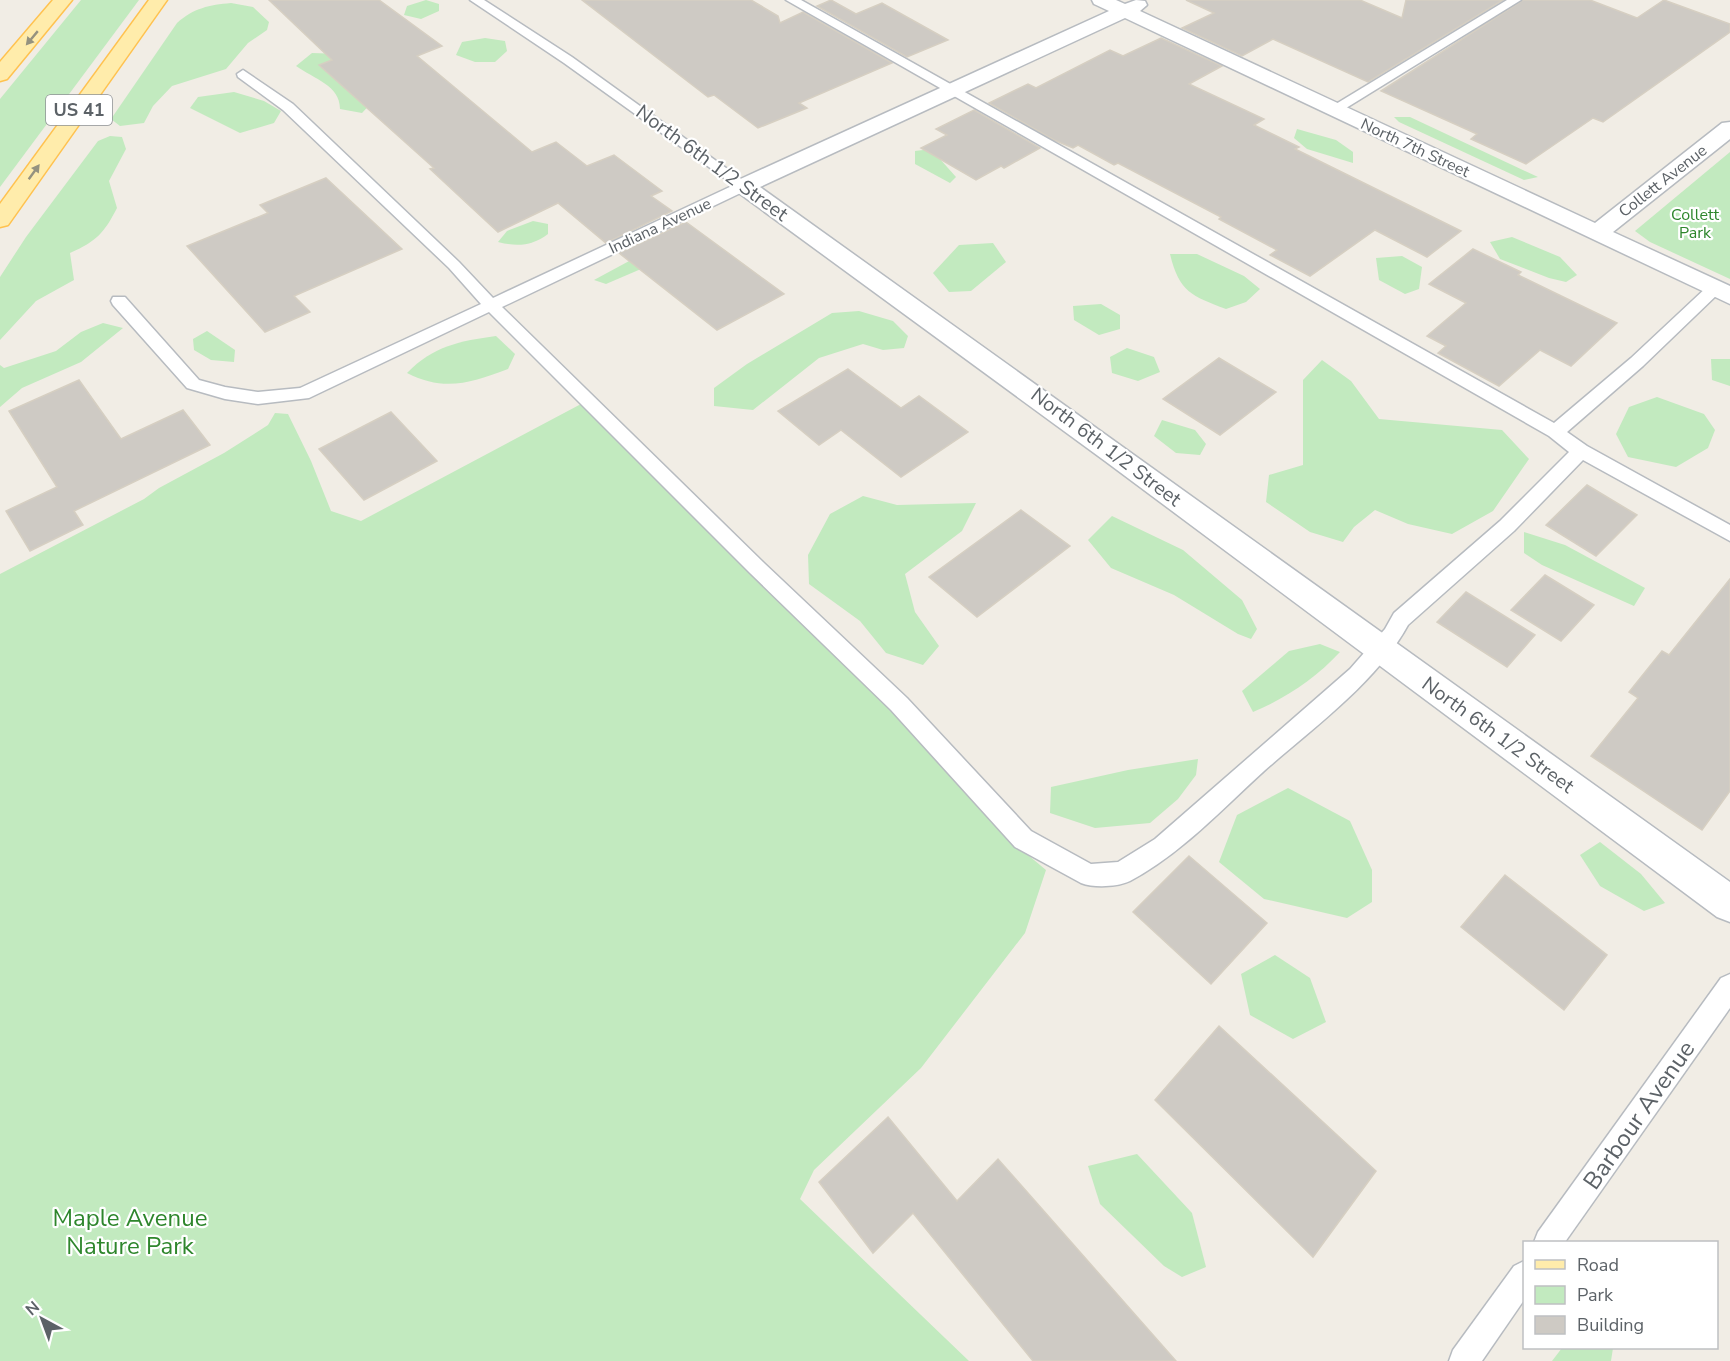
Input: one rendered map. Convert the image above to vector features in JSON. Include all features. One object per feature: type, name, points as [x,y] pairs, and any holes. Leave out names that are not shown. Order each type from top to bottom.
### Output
[{"type":"main road","points":[[0,75],[63,0]]},
{"type":"main road","name":"US 41","points":[[0,220],[158,0]]},
{"type":"street","name":"North 7th Street","points":[[1101,0],[1722,292]]},
{"type":"street","name":"Indiana Avenue","points":[[744,186],[953,92],[1149,0]]},
{"type":"street","name":"Collett Avenue","points":[[1597,233],[1730,128]]},
{"type":"street","name":"North 6th 1/2 Street","points":[[744,186],[985,357],[1379,649],[1730,903]]},
{"type":"lane","name":"North 6th 1/2 Street","points":[[476,0],[568,60],[744,186]]},
{"type":"lane","points":[[792,0],[1556,432],[1581,451],[1730,534]]},
{"type":"lane","points":[[1333,110],[1515,0]]},
{"type":"lane","points":[[243,74],[288,107],[454,265],[492,306],[899,704],[1023,839],[1089,875],[1121,873],[1163,847],[1357,675],[1401,619],[1507,526],[1581,451]]},
{"type":"lane","name":"Indiana Avenue","points":[[119,301],[193,384],[225,393],[258,398],[303,394],[744,186]]},
{"type":"lane","points":[[1556,432],[1722,292]]},
{"type":"lane","name":"Barbour Avenue","points":[[1549,1241],[1730,987]]},
{"type":"lane","points":[[1464,1361],[1523,1277]]},
{"type":"green space","points":[[81,0],[139,0],[0,187],[0,99]]},
{"type":"green space","points":[[426,0],[439,4],[439,11],[421,19],[404,15],[407,6]]},
{"type":"green space","points":[[231,3],[253,7],[269,22],[267,30],[248,43],[226,69],[172,86],[153,106],[144,123],[120,126],[111,119],[177,23],[202,8]]},
{"type":"green space","points":[[485,38],[505,41],[507,51],[495,62],[475,62],[456,55],[462,42]]},
{"type":"green space","points":[[312,53],[342,54],[375,99],[362,113],[340,109],[336,94],[331,88],[296,66]]},
{"type":"green space","points":[[234,92],[264,101],[281,111],[274,123],[240,133],[190,108],[198,97]]},
{"type":"green space","points":[[1394,117],[1410,117],[1538,177],[1524,180],[1399,122]]},
{"type":"green space","points":[[1297,129],[1336,140],[1353,152],[1353,163],[1307,149],[1294,138]]},
{"type":"green space","points":[[110,136],[122,137],[126,149],[109,181],[117,208],[104,230],[93,240],[70,253],[74,280],[36,301],[0,340],[0,277],[26,237],[98,141]]},
{"type":"green space","points":[[931,149],[956,177],[950,183],[915,164],[915,151]]},
{"type":"green space","name":"Collett Park","points":[[1730,152],[1730,279],[1650,242],[1635,231]]},
{"type":"green space","points":[[533,221],[548,224],[548,234],[536,241],[524,244],[512,245],[498,242],[507,231]]},
{"type":"green space","points":[[1512,237],[1560,257],[1577,275],[1566,282],[1549,278],[1500,259],[1490,242]]},
{"type":"green space","points":[[668,240],[655,263],[606,284],[594,280]]},
{"type":"green space","points":[[993,243],[1006,262],[971,291],[949,292],[933,273],[959,245]]},
{"type":"green space","points":[[1170,254],[1197,254],[1244,276],[1260,289],[1246,302],[1226,309],[1189,291],[1178,277]]},
{"type":"green space","points":[[1402,256],[1422,267],[1419,289],[1405,294],[1379,280],[1376,258]]},
{"type":"green space","points":[[1101,304],[1120,315],[1120,329],[1099,335],[1074,320],[1073,306]]},
{"type":"green space","points":[[859,311],[893,321],[908,336],[904,348],[883,350],[863,344],[819,358],[753,410],[714,406],[714,388],[747,364],[832,313]]},
{"type":"green space","points":[[103,323],[123,328],[81,362],[22,388],[0,407],[0,365],[4,368],[56,351],[81,332]]},
{"type":"green space","points":[[207,331],[235,350],[234,362],[211,360],[194,350],[193,339]]},
{"type":"green space","points":[[496,336],[515,354],[508,369],[470,381],[445,384],[420,379],[407,373],[427,357],[448,346]]},
{"type":"green space","points":[[1127,348],[1154,357],[1160,372],[1138,381],[1112,373],[1110,357]]},
{"type":"green space","points":[[1711,359],[1730,359],[1730,386],[1712,380]]},
{"type":"green space","points":[[1322,360],[1351,381],[1379,419],[1502,430],[1529,459],[1493,511],[1452,534],[1408,524],[1375,510],[1354,527],[1343,542],[1310,532],[1266,502],[1269,475],[1303,465],[1303,380]]},
{"type":"green space","points":[[1657,397],[1704,414],[1715,430],[1708,448],[1676,467],[1628,457],[1616,434],[1629,407]]},
{"type":"green space","name":"Maple Avenue Nature Park","points":[[581,404],[752,576],[895,713],[1022,850],[1046,870],[1025,933],[921,1068],[814,1170],[800,1199],[969,1361],[0,1361],[0,574],[144,499],[159,488],[224,453],[268,425],[275,413],[288,414],[311,461],[331,511],[361,521]]},
{"type":"green space","points":[[1162,420],[1195,430],[1206,444],[1200,455],[1176,453],[1154,436]]},
{"type":"green space","points":[[863,496],[897,505],[976,503],[962,531],[905,574],[915,612],[939,646],[923,665],[886,653],[860,621],[809,584],[808,555],[830,514]]},
{"type":"green space","points":[[1112,516],[1183,550],[1242,600],[1257,629],[1251,639],[1238,634],[1174,595],[1111,568],[1088,540]]},
{"type":"green space","points":[[1524,532],[1565,545],[1645,588],[1634,606],[1542,565],[1524,553]]},
{"type":"green space","points":[[1320,644],[1340,652],[1300,687],[1253,712],[1242,691],[1289,651]]},
{"type":"green space","points":[[1198,759],[1196,775],[1178,799],[1150,823],[1095,828],[1050,813],[1051,787],[1128,770]]},
{"type":"green space","points":[[1288,788],[1350,821],[1372,870],[1372,902],[1347,918],[1264,899],[1219,862],[1237,815]]},
{"type":"green space","points":[[1600,842],[1641,874],[1665,903],[1644,911],[1600,886],[1580,855]]},
{"type":"green space","points":[[1275,955],[1310,978],[1326,1022],[1293,1039],[1250,1015],[1241,974]]},
{"type":"green space","points":[[1137,1154],[1192,1213],[1206,1267],[1182,1277],[1164,1266],[1100,1204],[1088,1166]]},
{"type":"green space","points":[[1561,1349],[1613,1349],[1611,1361],[1552,1361]]},
{"type":"building","points":[[269,0],[379,0],[442,46],[417,56],[532,152],[556,142],[587,166],[614,155],[662,191],[651,196],[672,211],[606,243],[558,203],[498,232],[430,169],[434,168],[319,65],[332,60]]},
{"type":"building","points":[[582,0],[751,0],[778,16],[780,23],[803,12],[892,63],[799,103],[807,108],[758,128],[714,95],[708,97]]},
{"type":"building","points":[[831,0],[856,14],[882,3],[948,40],[907,57],[817,6]]},
{"type":"building","points":[[1186,0],[1360,0],[1402,18],[1406,0],[1503,0],[1368,82],[1273,39],[1242,56],[1182,28],[1214,13]]},
{"type":"building","points":[[1523,0],[1590,0],[1637,18],[1664,0],[1730,24],[1730,32],[1603,122],[1593,118],[1526,164],[1471,139],[1477,134],[1381,91]]},
{"type":"building","points":[[1161,38],[1222,66],[1189,84],[1264,119],[1254,125],[1299,147],[1295,149],[1461,231],[1427,257],[1375,230],[1310,276],[1270,255],[1277,250],[1219,219],[1221,217],[1118,163],[1114,165],[1078,145],[1073,148],[1054,140],[989,103],[1028,84],[1036,88],[1110,50],[1123,56]]},
{"type":"building","points":[[974,110],[1040,148],[976,180],[921,148],[947,135],[936,129]]},
{"type":"building","points":[[326,178],[402,249],[294,296],[310,312],[265,332],[187,246],[268,213],[260,205]]},
{"type":"building","points":[[686,222],[784,294],[717,330],[619,253]]},
{"type":"building","points":[[1473,249],[1521,272],[1518,275],[1617,323],[1571,366],[1540,350],[1499,386],[1438,353],[1446,346],[1427,336],[1466,303],[1429,284]]},
{"type":"building","points":[[1219,358],[1276,392],[1220,435],[1163,399]]},
{"type":"building","points":[[848,369],[901,408],[919,396],[968,432],[901,477],[841,430],[819,445],[778,411]]},
{"type":"building","points":[[79,380],[121,439],[183,410],[210,445],[74,511],[83,525],[30,551],[6,511],[57,487],[9,411]]},
{"type":"building","points":[[391,412],[437,461],[364,500],[319,449]]},
{"type":"building","points":[[1587,485],[1637,515],[1596,556],[1546,525]]},
{"type":"building","points":[[1021,510],[1070,546],[977,617],[929,577]]},
{"type":"building","points":[[1545,575],[1594,605],[1561,641],[1511,610]]},
{"type":"building","points":[[1730,579],[1730,791],[1702,830],[1591,756],[1638,698],[1629,692],[1662,651],[1669,655]]},
{"type":"building","points":[[1466,592],[1535,635],[1507,667],[1437,622]]},
{"type":"building","points":[[1189,856],[1267,923],[1211,984],[1133,912]]},
{"type":"building","points":[[1505,875],[1607,955],[1564,1010],[1461,927]]},
{"type":"building","points":[[1219,1026],[1376,1171],[1313,1257],[1155,1100]]},
{"type":"building","points":[[888,1117],[957,1201],[998,1159],[1176,1361],[1033,1361],[913,1213],[873,1253],[819,1182]]}]
